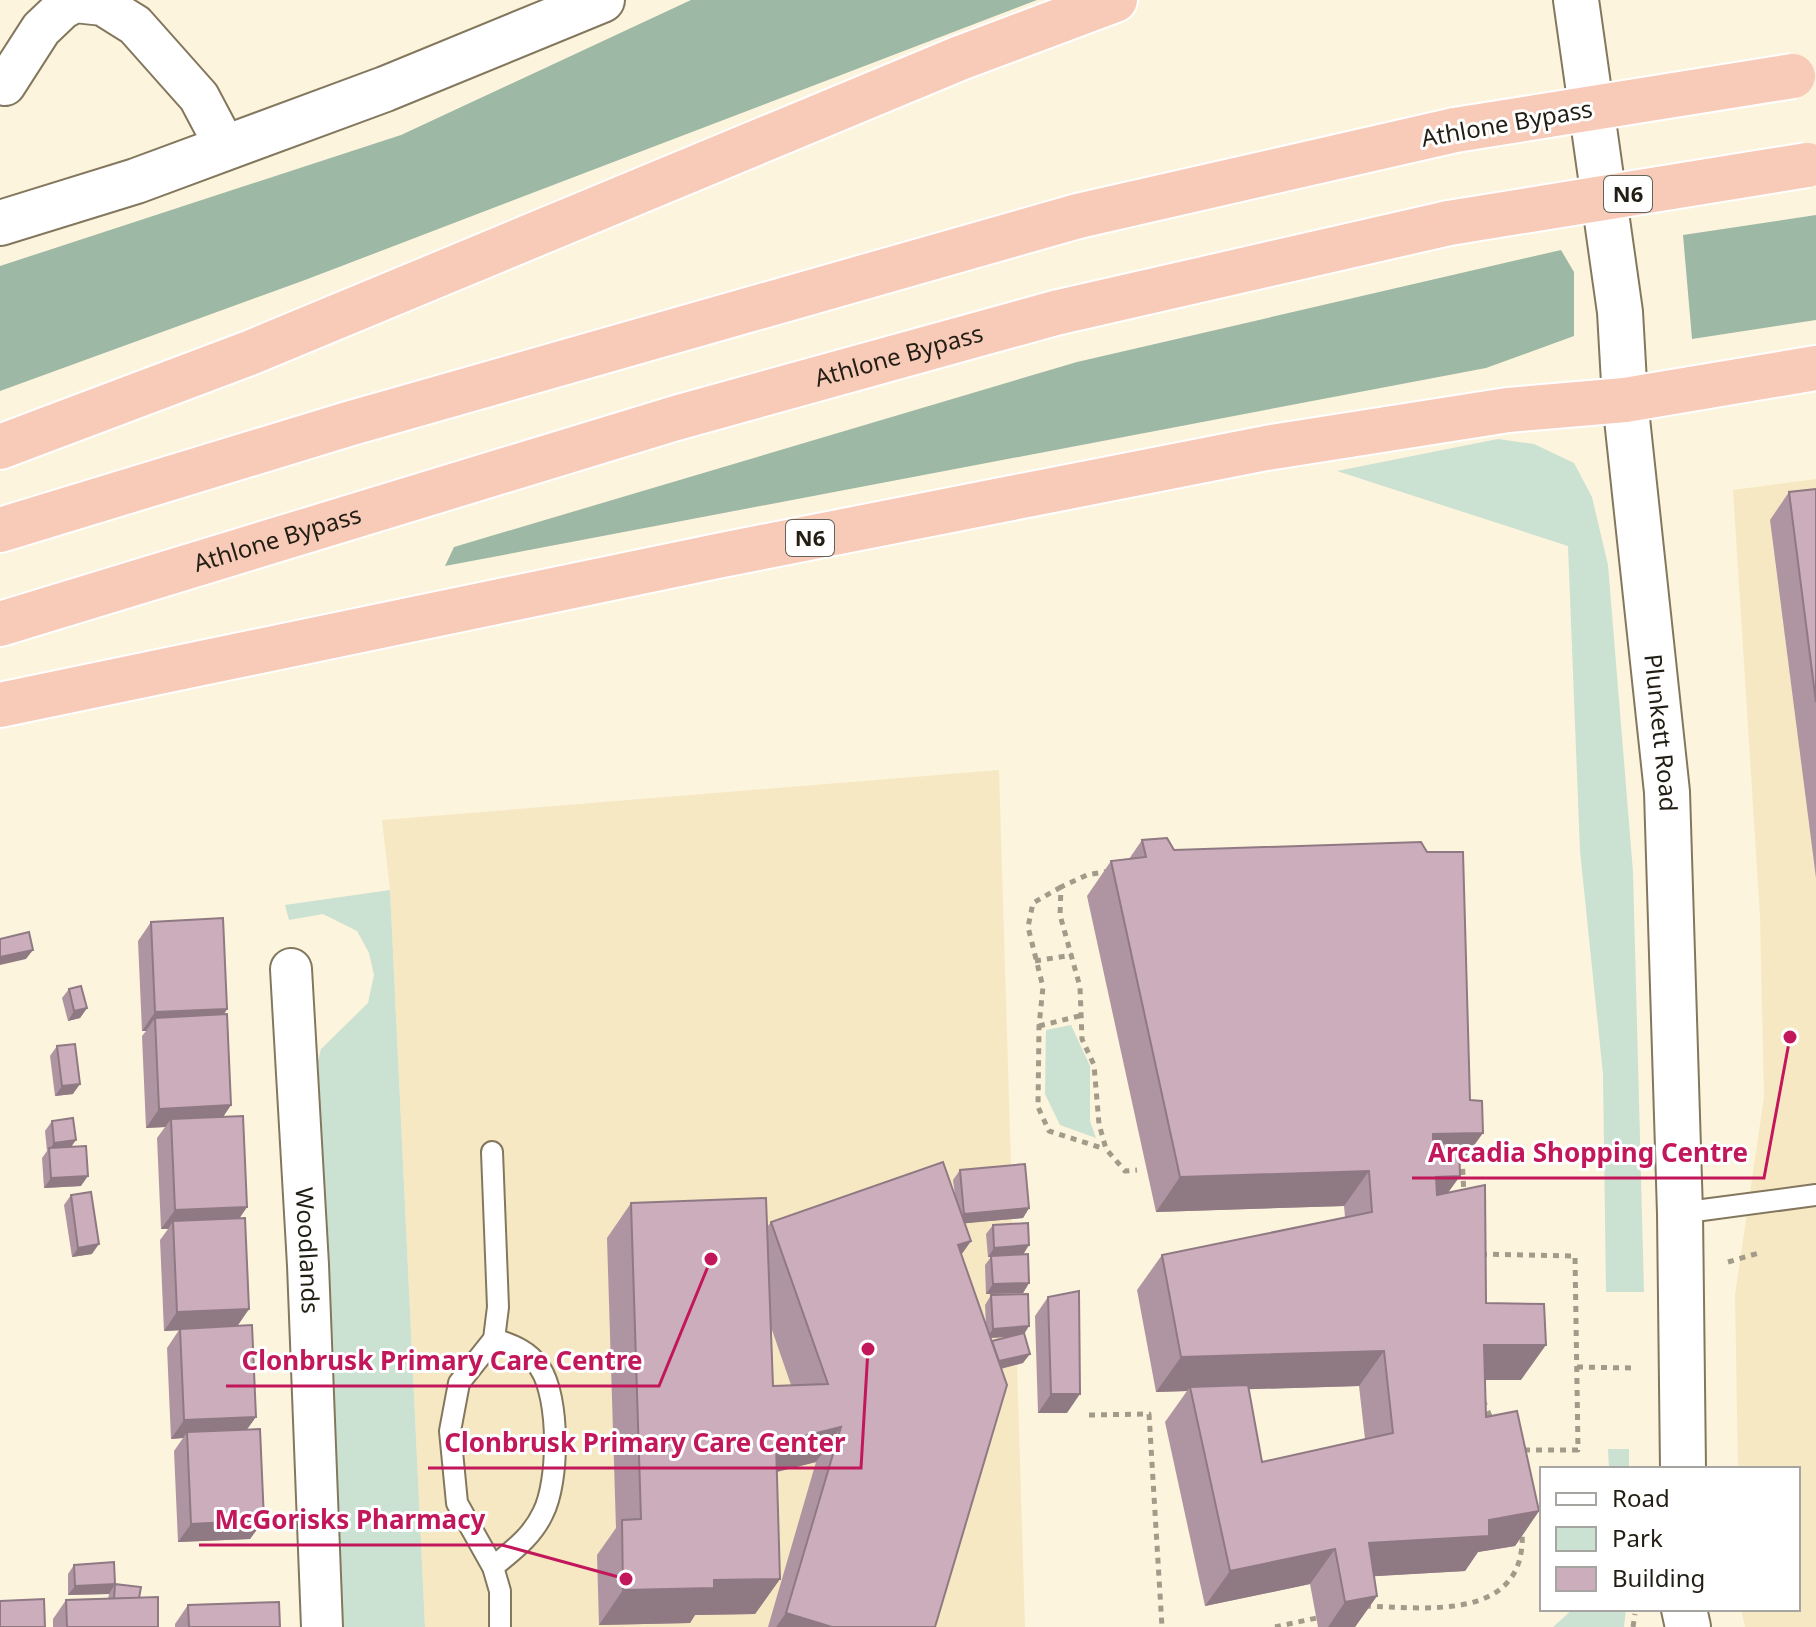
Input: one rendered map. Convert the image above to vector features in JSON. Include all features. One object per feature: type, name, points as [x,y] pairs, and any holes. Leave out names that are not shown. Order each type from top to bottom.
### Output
[{"type":"highway","points":[[0,447],[252,352],[960,58],[1115,0]]},
{"type":"highway","name":"Athlone Bypass","points":[[0,530],[348,424],[1078,216],[1455,130],[1804,75]]},
{"type":"highway","name":"Athlone Bypass","points":[[0,624],[676,418],[1009,325],[1449,223],[1811,164]]},
{"type":"highway","name":"N6","points":[[0,705],[707,558],[1266,448],[1508,410],[1625,400],[1816,368]]},
{"type":"street","points":[[0,223],[136,181],[226,148],[411,79],[602,0]]},
{"type":"street","name":"Plunkett Road","points":[[1576,0],[1620,312],[1625,400],[1667,792],[1680,1213],[1683,1467]]},
{"type":"street","points":[[5,85],[41,29],[62,9],[75,2],[103,5],[135,25],[190,85],[226,148]]},
{"type":"street","name":"Woodlands","points":[[291,969],[308,1265],[322,1627]]},
{"type":"lane","points":[[492,1152],[498,1307],[494,1339],[459,1383],[450,1431],[457,1503],[493,1567],[500,1591],[500,1627]]},
{"type":"lane","points":[[1680,1213],[1816,1195]]},
{"type":"lane","points":[[493,1567],[527,1539],[544,1512],[556,1453],[549,1388],[541,1369],[529,1355],[494,1339]]},
{"type":"path","points":[[1106,1149],[1049,1131],[1042,1120],[1038,1107],[1043,987],[1035,961],[1029,915],[1033,903],[1061,887],[1087,875],[1120,871]]},
{"type":"path","points":[[1061,887],[1060,915],[1072,955],[1083,1015],[1082,1039],[1094,1065],[1096,1105],[1106,1149],[1125,1171],[1137,1170]]},
{"type":"path","points":[[1035,961],[1072,955]]},
{"type":"path","points":[[1039,1026],[1083,1015]]},
{"type":"path","points":[[1462,1153],[1464,1210]]},
{"type":"path","points":[[1471,1245],[1477,1253],[1477,1267]]},
{"type":"path","points":[[1477,1253],[1575,1256],[1578,1450],[1513,1450]]},
{"type":"path","points":[[1577,1367],[1634,1368]]},
{"type":"path","points":[[1481,1395],[1495,1430]]},
{"type":"path","points":[[1089,1415],[1149,1414],[1162,1627]]},
{"type":"path","points":[[1349,1610],[1365,1606],[1461,1608],[1490,1597],[1508,1581],[1522,1560],[1520,1519]]},
{"type":"path","points":[[1275,1627],[1334,1614]]},
{"type":"shaded area","points":[[1816,479],[1816,1627],[1745,1627],[1741,1611],[1800,1611],[1800,1467],[1738,1467],[1735,1295],[1764,1097],[1760,916],[1733,490]]},
{"type":"shaded area","points":[[999,770],[1025,1627],[425,1627],[390,890],[382,820]]},
{"type":"green space","points":[[691,0],[1037,0],[305,280],[0,391],[0,266],[401,135]]},
{"type":"green space","points":[[1816,215],[1816,320],[1692,339],[1683,235]]},
{"type":"green space","points":[[1561,250],[1574,272],[1574,336],[1486,368],[445,566],[454,547],[1077,362]]},
{"type":"green space","points":[[1498,439],[1534,444],[1574,463],[1592,497],[1608,565],[1633,872],[1644,1292],[1606,1292],[1603,1074],[1580,851],[1568,546],[1337,471]]},
{"type":"green space","points":[[390,890],[425,1627],[341,1627],[327,1238],[314,1076],[321,1049],[368,1003],[374,975],[369,953],[357,931],[323,914],[289,920],[285,905]]},
{"type":"green space","points":[[1071,1025],[1090,1066],[1090,1121],[1096,1138],[1060,1125],[1045,1094],[1046,1030]]},
{"type":"green space","points":[[1608,1449],[1629,1449],[1629,1467],[1609,1467]]},
{"type":"green space","points":[[1571,1611],[1626,1611],[1624,1627],[1553,1627]]},
{"type":"building","points":[[1816,489],[1816,702],[1789,492]]},
{"type":"building","points":[[1167,838],[1174,850],[1421,842],[1427,852],[1463,852],[1470,1100],[1482,1101],[1483,1133],[1433,1134],[1433,1143],[1459,1144],[1460,1176],[1436,1177],[1437,1195],[1485,1185],[1486,1303],[1544,1304],[1546,1345],[1484,1345],[1486,1417],[1517,1411],[1539,1511],[1489,1520],[1489,1536],[1369,1543],[1377,1596],[1345,1602],[1335,1549],[1230,1571],[1190,1387],[1248,1385],[1262,1462],[1393,1433],[1384,1351],[1181,1357],[1162,1255],[1372,1212],[1369,1171],[1180,1177],[1111,861],[1146,857],[1142,840]]},
{"type":"building","points":[[223,918],[227,1009],[155,1012],[151,922]]},
{"type":"building","points":[[29,932],[33,950],[0,957],[0,939]]},
{"type":"building","points":[[81,986],[87,1008],[74,1011],[69,989]]},
{"type":"building","points":[[227,1014],[231,1105],[159,1109],[155,1018]]},
{"type":"building","points":[[75,1044],[80,1084],[62,1086],[57,1046]]},
{"type":"building","points":[[243,1116],[247,1207],[175,1210],[171,1119]]},
{"type":"building","points":[[73,1118],[76,1140],[54,1143],[52,1121]]},
{"type":"building","points":[[86,1146],[88,1176],[51,1178],[49,1148]]},
{"type":"building","points":[[943,1162],[971,1241],[958,1245],[1007,1385],[935,1627],[832,1627],[786,1613],[841,1427],[776,1443],[780,1579],[714,1580],[714,1588],[623,1590],[622,1520],[641,1519],[631,1203],[766,1198],[773,1386],[828,1384],[771,1222]]},
{"type":"building","points":[[1025,1164],[1029,1208],[964,1214],[960,1170]]},
{"type":"building","points":[[91,1192],[99,1244],[78,1248],[71,1195]]},
{"type":"building","points":[[245,1218],[249,1309],[177,1312],[173,1221]]},
{"type":"building","points":[[1028,1223],[1029,1245],[994,1248],[993,1225]]},
{"type":"building","points":[[1028,1254],[1029,1283],[993,1284],[991,1256]]},
{"type":"building","points":[[1079,1291],[1080,1394],[1051,1394],[1048,1297]]},
{"type":"building","points":[[1028,1294],[1029,1326],[993,1329],[991,1295]]},
{"type":"building","points":[[252,1325],[256,1417],[184,1420],[180,1329]]},
{"type":"building","points":[[1024,1333],[1030,1354],[999,1361],[992,1341]]},
{"type":"building","points":[[260,1429],[264,1520],[191,1524],[187,1432]]},
{"type":"building","points":[[114,1562],[115,1584],[75,1586],[74,1565]]},
{"type":"building","points":[[115,1584],[141,1587],[139,1598],[114,1599]]},
{"type":"building","points":[[158,1597],[158,1627],[67,1627],[66,1600]]},
{"type":"building","points":[[44,1599],[45,1627],[0,1627],[0,1601]]},
{"type":"building","points":[[279,1602],[280,1627],[189,1627],[188,1605]]},
{"type":"place","name":"Arcadia Shopping Centre","points":[[1790,1037]]},
{"type":"place","name":"Clonbrusk Primary Care Centre","points":[[711,1259]]},
{"type":"place","name":"Clonbrusk Primary Care Center","points":[[868,1349]]},
{"type":"place","name":"McGorisks Pharmacy","points":[[626,1579]]}]
